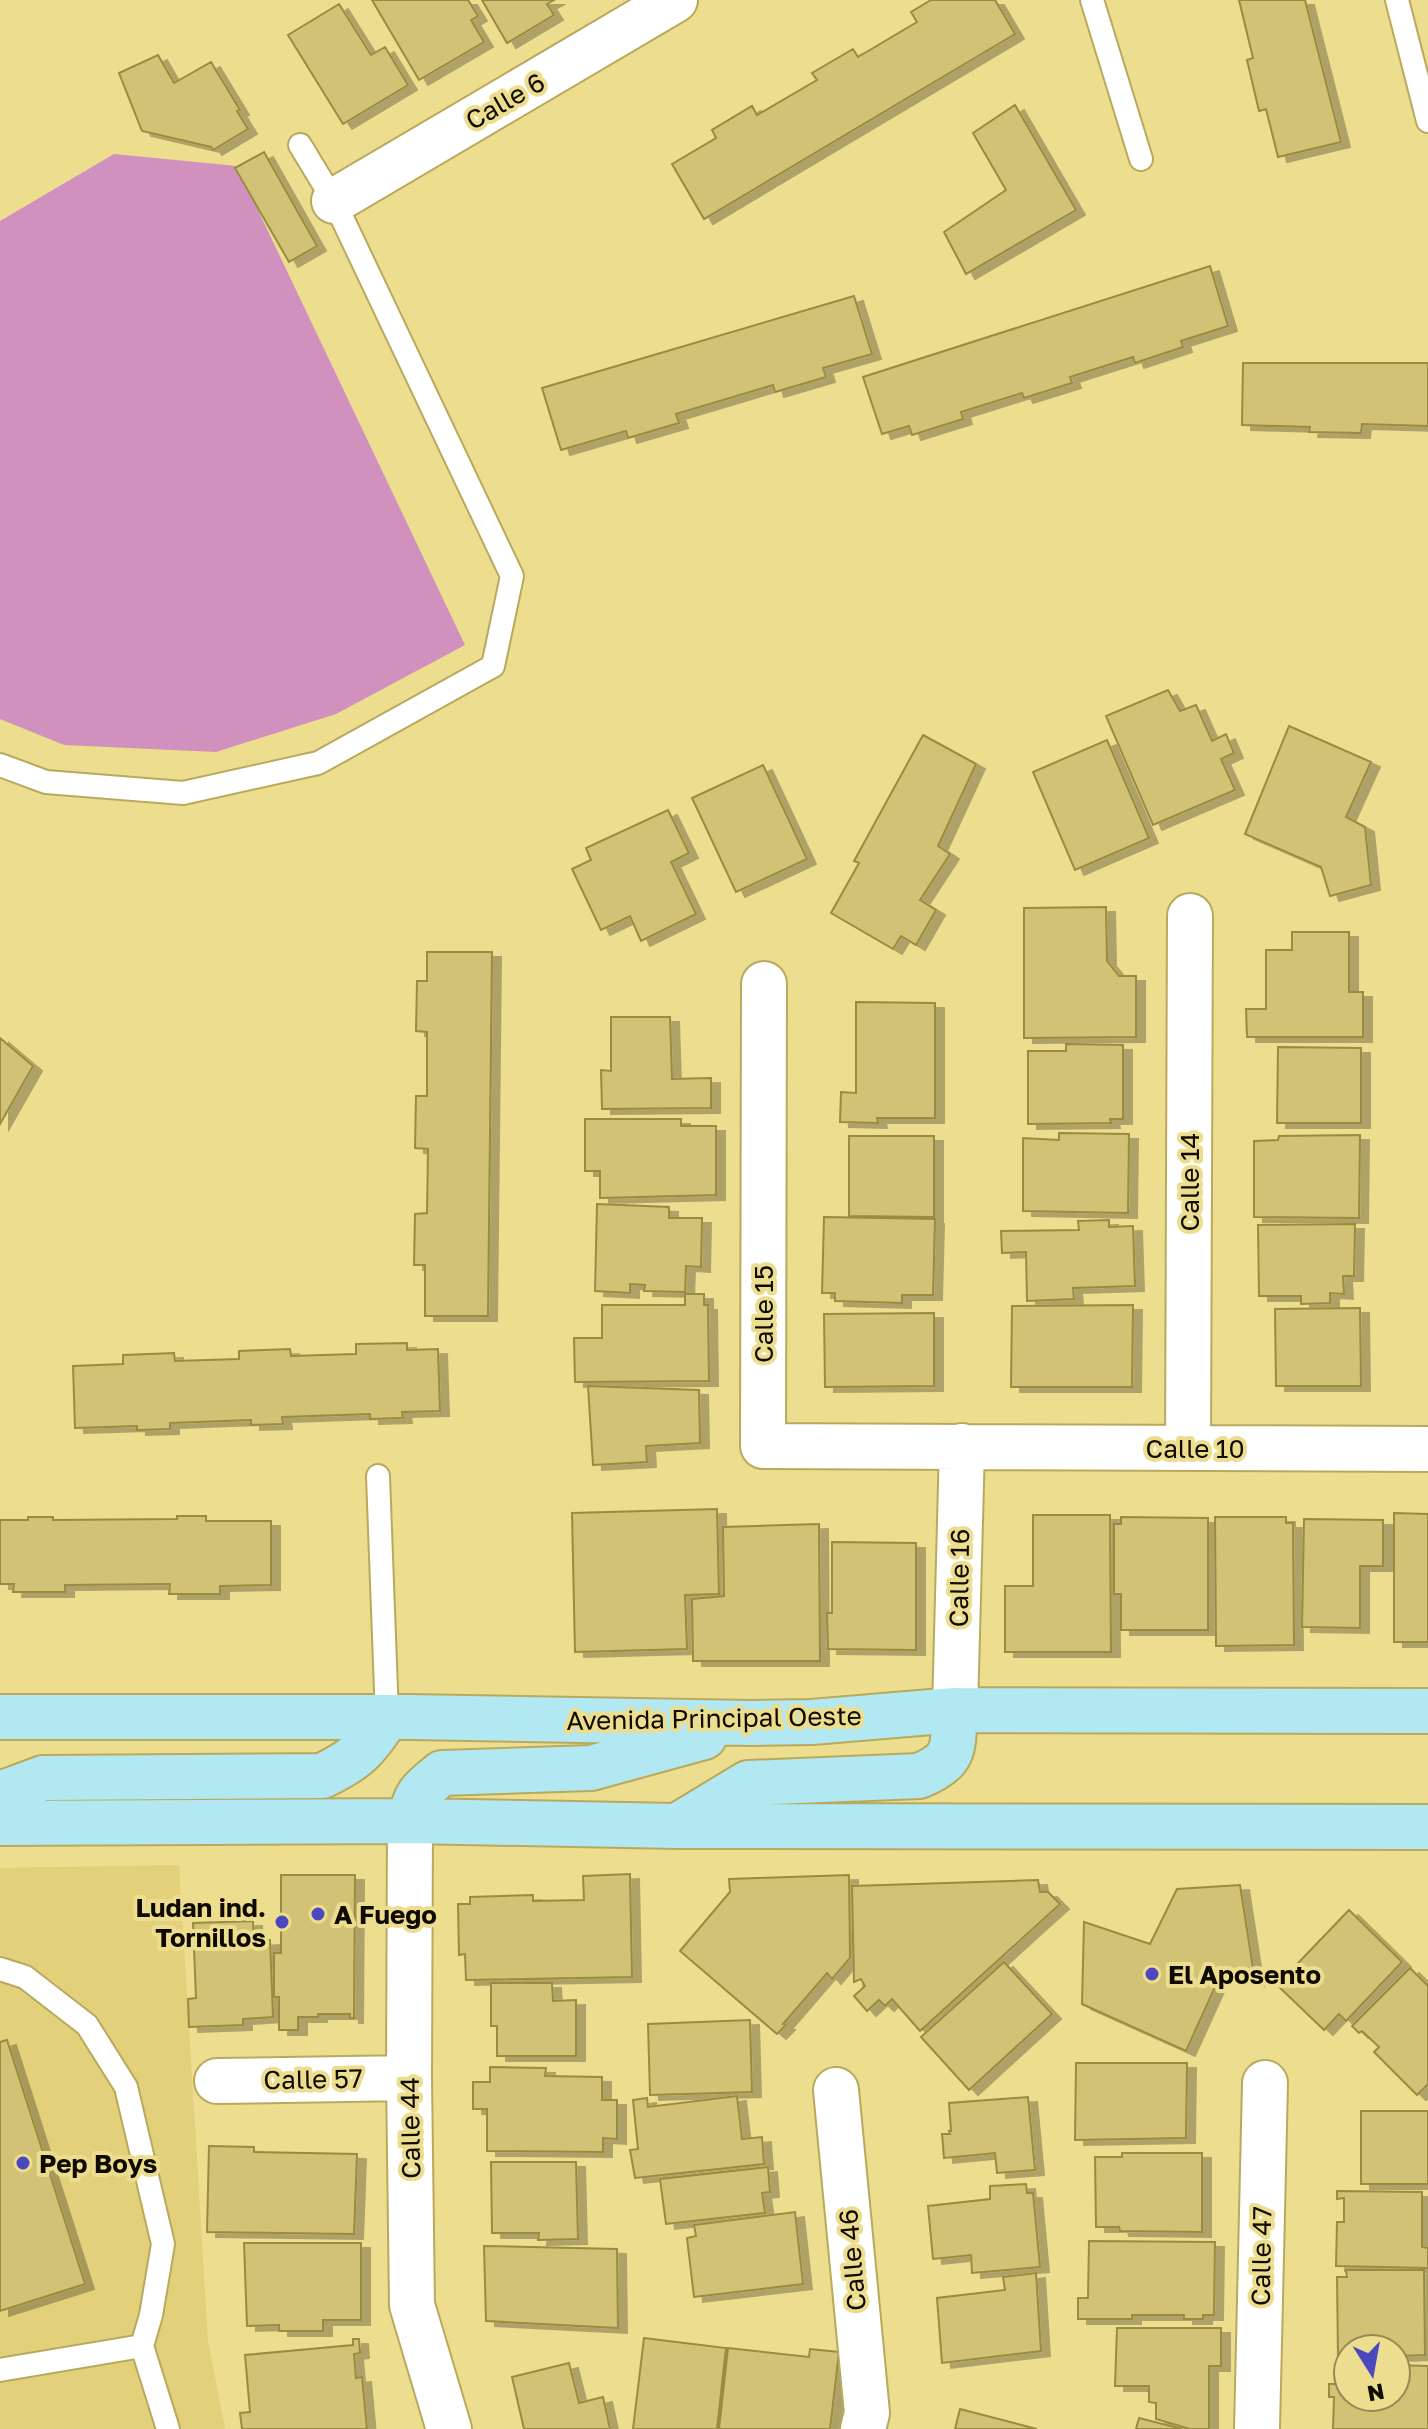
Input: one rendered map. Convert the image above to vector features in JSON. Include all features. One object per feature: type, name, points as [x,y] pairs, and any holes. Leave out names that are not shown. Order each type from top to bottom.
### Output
[{"type":"main road","name":"Avenida Principal Oeste","points":[[0,1717],[387,1717],[752,1723],[812,1722],[955,1710],[1428,1711]]},
{"type":"main road","points":[[677,1826],[748,1783],[919,1776],[941,1767],[951,1751],[955,1710]]},
{"type":"main road","points":[[0,1794],[43,1778],[322,1776],[349,1763],[372,1742],[387,1717]]},
{"type":"main road","points":[[410,1821],[414,1800],[442,1773],[591,1768],[752,1723]]},
{"type":"main road","points":[[0,1823],[410,1821],[677,1826],[1428,1827]]},
{"type":"street","name":"Calle 6","points":[[334,201],[675,0]]},
{"type":"street","name":"Calle 14","points":[[1188,1448],[1190,916]]},
{"type":"street","name":"Calle 15","points":[[764,984],[763,1446],[962,1446]]},
{"type":"street","name":"Calle 10","points":[[962,1446],[1428,1449]]},
{"type":"street","name":"Calle 16","points":[[955,1710],[962,1446]]},
{"type":"street","name":"Calle 44","points":[[410,1821],[412,2305],[449,2429]]},
{"type":"street","name":"Calle 57","points":[[217,2081],[409,2078]]},
{"type":"street","name":"Calle 47","points":[[1257,2429],[1265,2083]]},
{"type":"street","name":"Calle 46","points":[[836,2090],[867,2413],[863,2429]]},
{"type":"lane","points":[[1092,0],[1141,159]]},
{"type":"lane","points":[[1397,0],[1428,121]]},
{"type":"lane","points":[[0,765],[46,782],[183,793],[318,763],[493,666],[512,576],[334,201],[300,145]]},
{"type":"lane","points":[[378,1476],[387,1717]]},
{"type":"lane","points":[[0,1969],[25,1977],[87,2025],[126,2087],[163,2244],[151,2315],[142,2346],[168,2429]]},
{"type":"lane","points":[[0,2370],[142,2346]]},
{"type":"shaded area","points":[[114,154],[237,166],[465,645],[336,714],[216,752],[64,745],[0,719],[0,221]]},
{"type":"shaded area","points":[[179,1865],[208,2340],[225,2429],[0,2429],[0,1868]]},
{"type":"building","points":[[372,0],[468,0],[478,16],[471,20],[484,42],[419,80]]},
{"type":"building","points":[[482,0],[554,0],[547,4],[554,15],[507,43]]},
{"type":"building","points":[[931,0],[995,0],[1015,34],[704,219],[672,164],[716,138],[712,130],[752,106],[757,115],[817,80],[812,73],[853,49],[858,57],[917,22],[911,12]]},
{"type":"building","points":[[1239,0],[1305,0],[1341,142],[1278,157],[1266,109],[1259,111],[1247,60],[1253,58]]},
{"type":"building","points":[[339,4],[371,55],[385,47],[408,85],[343,124],[288,35]]},
{"type":"building","points":[[158,55],[174,83],[211,62],[248,129],[213,150],[142,131],[119,73]]},
{"type":"building","points":[[1015,105],[1076,210],[966,274],[944,232],[1006,190],[973,133]]},
{"type":"building","points":[[264,152],[317,246],[289,262],[235,168]]},
{"type":"building","points":[[1210,266],[1228,326],[1181,341],[1183,347],[1135,363],[1133,357],[1070,377],[1072,383],[1024,398],[1022,393],[961,412],[963,419],[912,435],[909,426],[882,434],[863,377]]},
{"type":"building","points":[[854,296],[872,354],[823,368],[826,377],[775,392],[773,385],[676,414],[679,423],[628,438],[626,431],[561,450],[542,388]]},
{"type":"building","points":[[1243,363],[1428,363],[1428,426],[1362,424],[1361,433],[1309,432],[1310,427],[1242,425]]},
{"type":"building","points":[[1168,690],[1180,711],[1196,705],[1212,741],[1226,734],[1234,753],[1221,759],[1235,790],[1153,825],[1106,716]]},
{"type":"building","points":[[1289,726],[1371,762],[1346,817],[1365,827],[1371,885],[1330,896],[1321,867],[1245,834]]},
{"type":"building","points":[[923,735],[976,764],[938,846],[950,854],[920,900],[936,910],[916,945],[901,936],[893,949],[831,913],[859,863],[854,861]]},
{"type":"building","points":[[1107,740],[1149,838],[1075,870],[1033,772]]},
{"type":"building","points":[[763,765],[807,859],[736,892],[692,798]]},
{"type":"building","points":[[668,810],[689,853],[671,862],[696,914],[641,941],[630,916],[601,930],[572,869],[591,860],[586,848]]},
{"type":"building","points":[[1106,907],[1107,961],[1119,976],[1136,976],[1136,1037],[1024,1038],[1024,908]]},
{"type":"building","points":[[1292,932],[1349,932],[1349,992],[1363,992],[1363,1037],[1247,1037],[1246,1009],[1266,1009],[1266,950],[1292,950]]},
{"type":"building","points":[[427,952],[492,952],[488,1316],[425,1316],[425,1265],[414,1265],[415,1214],[427,1213],[428,1149],[415,1148],[416,1096],[427,1096],[427,1032],[416,1031],[417,981],[427,981]]},
{"type":"building","points":[[856,1002],[935,1003],[935,1118],[877,1118],[878,1123],[840,1122],[841,1092],[856,1093]]},
{"type":"building","points":[[611,1017],[670,1017],[672,1079],[711,1078],[711,1108],[602,1109],[601,1070],[611,1071]]},
{"type":"building","points":[[0,1038],[33,1066],[0,1124]]},
{"type":"building","points":[[1066,1044],[1123,1045],[1123,1119],[1110,1119],[1111,1123],[1028,1124],[1028,1051],[1066,1051]]},
{"type":"building","points":[[1278,1047],[1361,1048],[1361,1123],[1277,1123]]},
{"type":"building","points":[[585,1119],[681,1119],[681,1126],[716,1126],[716,1195],[600,1198],[600,1171],[585,1171]]},
{"type":"building","points":[[1059,1133],[1129,1134],[1128,1213],[1023,1211],[1023,1138],[1059,1140]]},
{"type":"building","points":[[1360,1135],[1359,1218],[1254,1217],[1254,1141],[1278,1140],[1279,1136]]},
{"type":"building","points":[[849,1136],[934,1136],[934,1217],[849,1216]]},
{"type":"building","points":[[597,1204],[669,1207],[669,1218],[702,1218],[701,1267],[686,1266],[685,1292],[644,1291],[645,1285],[630,1284],[630,1293],[595,1291]]},
{"type":"building","points":[[824,1217],[935,1219],[933,1295],[902,1295],[902,1303],[835,1301],[835,1293],[822,1293]]},
{"type":"building","points":[[1109,1220],[1109,1227],[1133,1226],[1135,1286],[1073,1288],[1074,1299],[1027,1301],[1026,1252],[1002,1253],[1001,1231],[1079,1230],[1078,1221]]},
{"type":"building","points":[[1355,1224],[1354,1276],[1343,1276],[1344,1294],[1330,1293],[1330,1303],[1301,1304],[1301,1296],[1259,1296],[1258,1225]]},
{"type":"building","points":[[685,1294],[704,1294],[704,1305],[708,1305],[709,1381],[575,1382],[574,1338],[602,1338],[602,1305],[685,1305]]},
{"type":"building","points":[[1133,1305],[1132,1387],[1011,1387],[1012,1306]]},
{"type":"building","points":[[1360,1308],[1361,1386],[1276,1386],[1275,1309]]},
{"type":"building","points":[[934,1313],[934,1386],[825,1387],[824,1314]]},
{"type":"building","points":[[407,1343],[407,1350],[438,1349],[440,1411],[402,1412],[403,1418],[370,1419],[370,1414],[282,1417],[283,1424],[251,1425],[251,1420],[170,1423],[170,1429],[137,1430],[137,1426],[75,1428],[73,1366],[123,1364],[123,1355],[174,1353],[175,1361],[239,1359],[239,1351],[290,1349],[291,1356],[356,1354],[356,1344]]},
{"type":"building","points":[[588,1386],[699,1390],[700,1443],[646,1446],[647,1462],[593,1465]]},
{"type":"building","points":[[717,1509],[719,1594],[685,1595],[687,1649],[575,1652],[572,1513]]},
{"type":"building","points":[[1394,1513],[1428,1514],[1428,1642],[1394,1642]]},
{"type":"building","points":[[1033,1515],[1110,1515],[1111,1652],[1005,1652],[1005,1586],[1033,1586]]},
{"type":"building","points":[[177,1516],[206,1516],[206,1521],[271,1521],[271,1585],[220,1586],[220,1594],[169,1594],[170,1584],[65,1585],[65,1592],[13,1592],[14,1584],[0,1584],[0,1520],[28,1520],[28,1517],[53,1517],[53,1520],[177,1519]]},
{"type":"building","points":[[1121,1517],[1208,1518],[1208,1630],[1121,1630],[1121,1594],[1114,1594],[1114,1524],[1121,1524]]},
{"type":"building","points":[[1215,1517],[1286,1517],[1286,1523],[1293,1523],[1294,1645],[1216,1646]]},
{"type":"building","points":[[1304,1519],[1383,1520],[1383,1566],[1360,1566],[1360,1628],[1302,1627]]},
{"type":"building","points":[[819,1524],[820,1661],[693,1661],[692,1599],[724,1596],[723,1527]]},
{"type":"building","points":[[832,1542],[916,1543],[916,1650],[828,1649],[827,1613],[832,1613]]},
{"type":"building","points":[[630,1874],[632,1977],[466,1980],[465,1954],[459,1955],[458,1904],[470,1904],[470,1897],[533,1895],[533,1901],[584,1900],[583,1876]]},
{"type":"building","name":"A Fuego","points":[[281,1875],[355,1875],[354,2018],[350,2018],[350,2014],[298,2017],[298,2030],[279,2030],[279,1997],[274,1997],[274,1953],[281,1953]]},
{"type":"building","points":[[849,1875],[850,1958],[832,1979],[827,1973],[777,2034],[680,1951],[730,1892],[729,1879]]},
{"type":"building","points":[[1038,1880],[1040,1892],[1048,1892],[1060,1904],[920,2031],[892,1999],[885,2006],[879,2000],[867,2011],[854,1996],[865,1986],[861,1979],[854,1982],[852,1886]]},
{"type":"building","name":"El Aposento","points":[[1240,1885],[1255,1981],[1224,1967],[1186,2051],[1082,2004],[1084,1922],[1150,1944],[1177,1889]]},
{"type":"building","points":[[1349,1910],[1402,1962],[1346,2021],[1339,2014],[1324,2030],[1277,1985]]},
{"type":"building","name":"A Fuego","points":[[253,1921],[254,1941],[270,1940],[273,2017],[243,2019],[243,2025],[189,2027],[188,1999],[196,1998],[193,1923]]},
{"type":"building","points":[[1004,1962],[1052,2014],[969,2090],[921,2037]]},
{"type":"building","points":[[1410,1968],[1428,1986],[1428,2084],[1417,2095],[1374,2052],[1379,2047],[1352,2026]]},
{"type":"building","points":[[491,1983],[552,1983],[553,2001],[576,2000],[576,2056],[497,2056],[497,2026],[491,2026]]},
{"type":"building","points":[[750,2020],[752,2092],[650,2095],[648,2024]]},
{"type":"building","name":"Pep Boys","points":[[7,2040],[85,2284],[0,2311],[0,2042]]},
{"type":"building","points":[[1076,2063],[1187,2063],[1186,2138],[1075,2140]]},
{"type":"building","points":[[490,2067],[546,2068],[545,2076],[602,2077],[602,2100],[617,2100],[617,2139],[603,2138],[603,2152],[487,2151],[487,2109],[473,2109],[473,2082],[490,2082]]},
{"type":"building","points":[[737,2096],[742,2139],[762,2137],[764,2164],[635,2178],[630,2150],[638,2149],[633,2100],[647,2098],[648,2107]]},
{"type":"building","points":[[1028,2097],[1035,2170],[997,2173],[995,2153],[944,2158],[942,2134],[950,2134],[951,2131],[949,2103]]},
{"type":"building","points":[[1361,2111],[1428,2111],[1428,2184],[1361,2184]]},
{"type":"building","points":[[209,2146],[254,2147],[254,2152],[357,2154],[354,2234],[207,2232]]},
{"type":"building","points":[[1122,2153],[1202,2153],[1202,2232],[1120,2231],[1119,2227],[1096,2227],[1095,2157],[1122,2157]]},
{"type":"building","points":[[491,2162],[576,2162],[578,2239],[538,2240],[539,2233],[492,2233]]},
{"type":"building","points":[[768,2167],[770,2192],[762,2193],[765,2213],[666,2224],[660,2179]]},
{"type":"building","points":[[1026,2184],[1027,2193],[1033,2193],[1040,2267],[972,2273],[971,2255],[933,2259],[928,2206],[990,2199],[990,2186]]},
{"type":"building","points":[[1337,2191],[1422,2192],[1422,2247],[1428,2248],[1428,2268],[1336,2266],[1337,2222],[1344,2222],[1344,2198],[1337,2199]]},
{"type":"building","points":[[795,2212],[803,2284],[694,2297],[687,2238],[696,2236],[694,2225]]},
{"type":"building","points":[[1089,2241],[1215,2242],[1214,2315],[1203,2315],[1203,2319],[1184,2319],[1184,2315],[1132,2315],[1132,2319],[1078,2319],[1078,2298],[1088,2298]]},
{"type":"building","points":[[244,2243],[361,2243],[361,2320],[323,2320],[323,2331],[279,2331],[279,2325],[247,2326]]},
{"type":"building","points":[[484,2246],[617,2249],[618,2328],[486,2321]]},
{"type":"building","points":[[1346,2270],[1424,2270],[1425,2355],[1412,2355],[1412,2333],[1338,2333],[1337,2277],[1347,2277]]},
{"type":"building","points":[[1036,2273],[1041,2351],[942,2363],[937,2298],[1005,2290],[1003,2277]]},
{"type":"building","points":[[1117,2328],[1221,2328],[1221,2366],[1209,2366],[1209,2429],[1190,2429],[1156,2419],[1156,2403],[1149,2402],[1149,2386],[1115,2386]]},
{"type":"building","points":[[644,2338],[726,2348],[717,2429],[633,2429]]},
{"type":"building","points":[[353,2339],[359,2339],[360,2353],[354,2354],[356,2378],[362,2377],[367,2429],[242,2429],[240,2413],[250,2412],[245,2355],[353,2345]]},
{"type":"building","points":[[728,2348],[809,2357],[810,2349],[839,2352],[830,2429],[719,2429]]},
{"type":"building","points":[[569,2363],[579,2403],[603,2397],[610,2429],[524,2429],[512,2377]]},
{"type":"building","points":[[1412,2366],[1428,2366],[1428,2429],[1333,2429],[1334,2413],[1412,2413]]},
{"type":"building","points":[[960,2409],[1037,2429],[955,2429]]},
{"type":"building","points":[[1139,2418],[1182,2429],[1136,2429]]},
{"type":"place","name":"A Fuego","points":[[318,1914]]},
{"type":"place","name":"Ludan ind. Tornillos","points":[[282,1922]]},
{"type":"place","name":"El Aposento","points":[[1152,1974]]},
{"type":"place","name":"Pep Boys","points":[[23,2163]]}]
